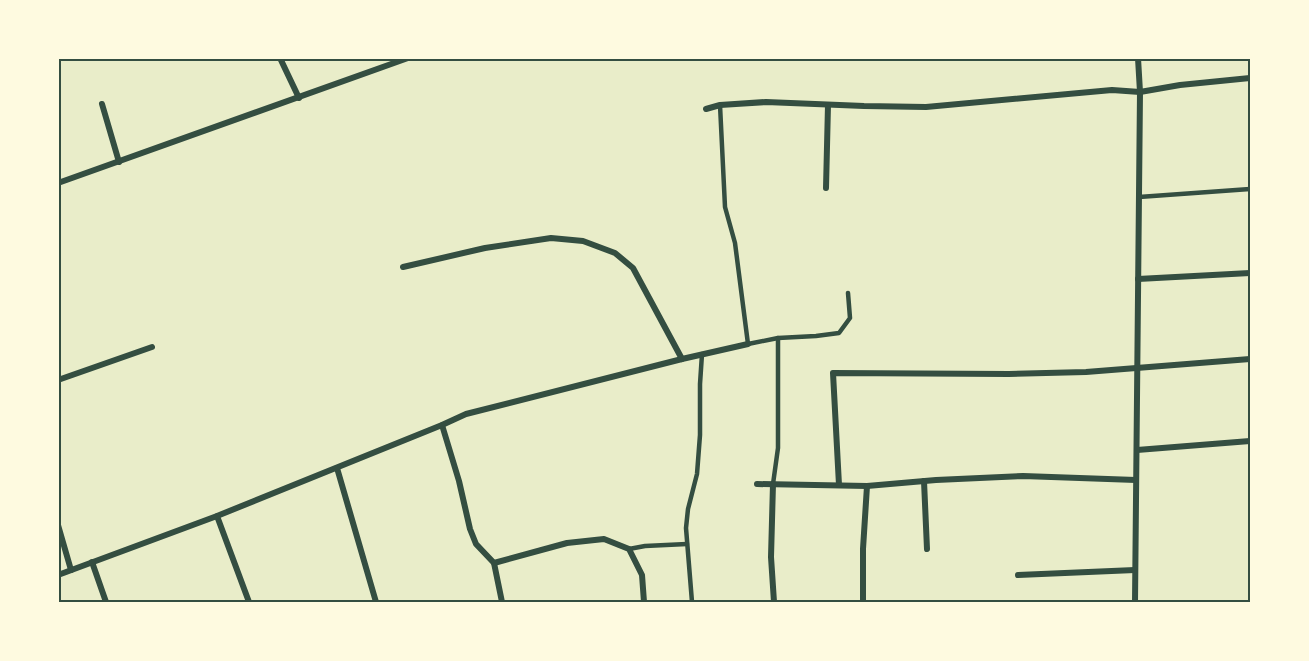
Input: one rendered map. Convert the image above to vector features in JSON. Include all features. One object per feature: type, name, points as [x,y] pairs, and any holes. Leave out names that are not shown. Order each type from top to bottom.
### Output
[{"type":"street","points":[[280,58],[299,98]]},
{"type":"street","points":[[1135,603],[1140,92],[1138,58]]},
{"type":"street","points":[[58,183],[408,59]]},
{"type":"street","points":[[706,109],[720,105],[766,102],[926,107],[1112,90],[1140,92],[1180,85],[1251,78]]},
{"type":"street","points":[[102,104],[119,162]]},
{"type":"street","points":[[826,188],[828,105]]},
{"type":"street","points":[[403,267],[485,248],[551,238],[583,241],[615,253],[633,268],[682,359]]},
{"type":"street","points":[[1138,279],[1251,273]]},
{"type":"street","points":[[58,575],[217,516],[466,414],[748,344]]},
{"type":"street","points":[[58,380],[152,347]]},
{"type":"street","points":[[839,485],[834,373],[1086,372],[1251,359]]},
{"type":"street","points":[[442,425],[473,537],[476,544],[494,563],[502,603]]},
{"type":"street","points":[[1137,450],[1251,441]]},
{"type":"street","points":[[336,468],[376,603]]},
{"type":"street","points":[[757,484],[867,486],[1023,476],[1136,480]]},
{"type":"street","points":[[924,481],[927,549]]},
{"type":"street","points":[[773,484],[771,557],[774,603]]},
{"type":"street","points":[[863,603],[863,549],[867,486]]},
{"type":"street","points":[[217,516],[249,603]]},
{"type":"street","points":[[58,525],[71,570]]},
{"type":"street","points":[[494,563],[567,543],[604,539],[629,549],[642,575],[644,603]]},
{"type":"street","points":[[92,562],[106,603]]},
{"type":"street","points":[[1018,575],[1135,570]]},
{"type":"lane","points":[[720,105],[725,207],[735,243],[748,344],[839,333],[850,318],[848,293]]},
{"type":"lane","points":[[1139,197],[1251,189]]},
{"type":"lane","points":[[773,484],[778,448],[778,339]]},
{"type":"lane","points":[[692,603],[686,528],[698,464],[702,354]]},
{"type":"lane","points":[[629,549],[687,544]]}]
